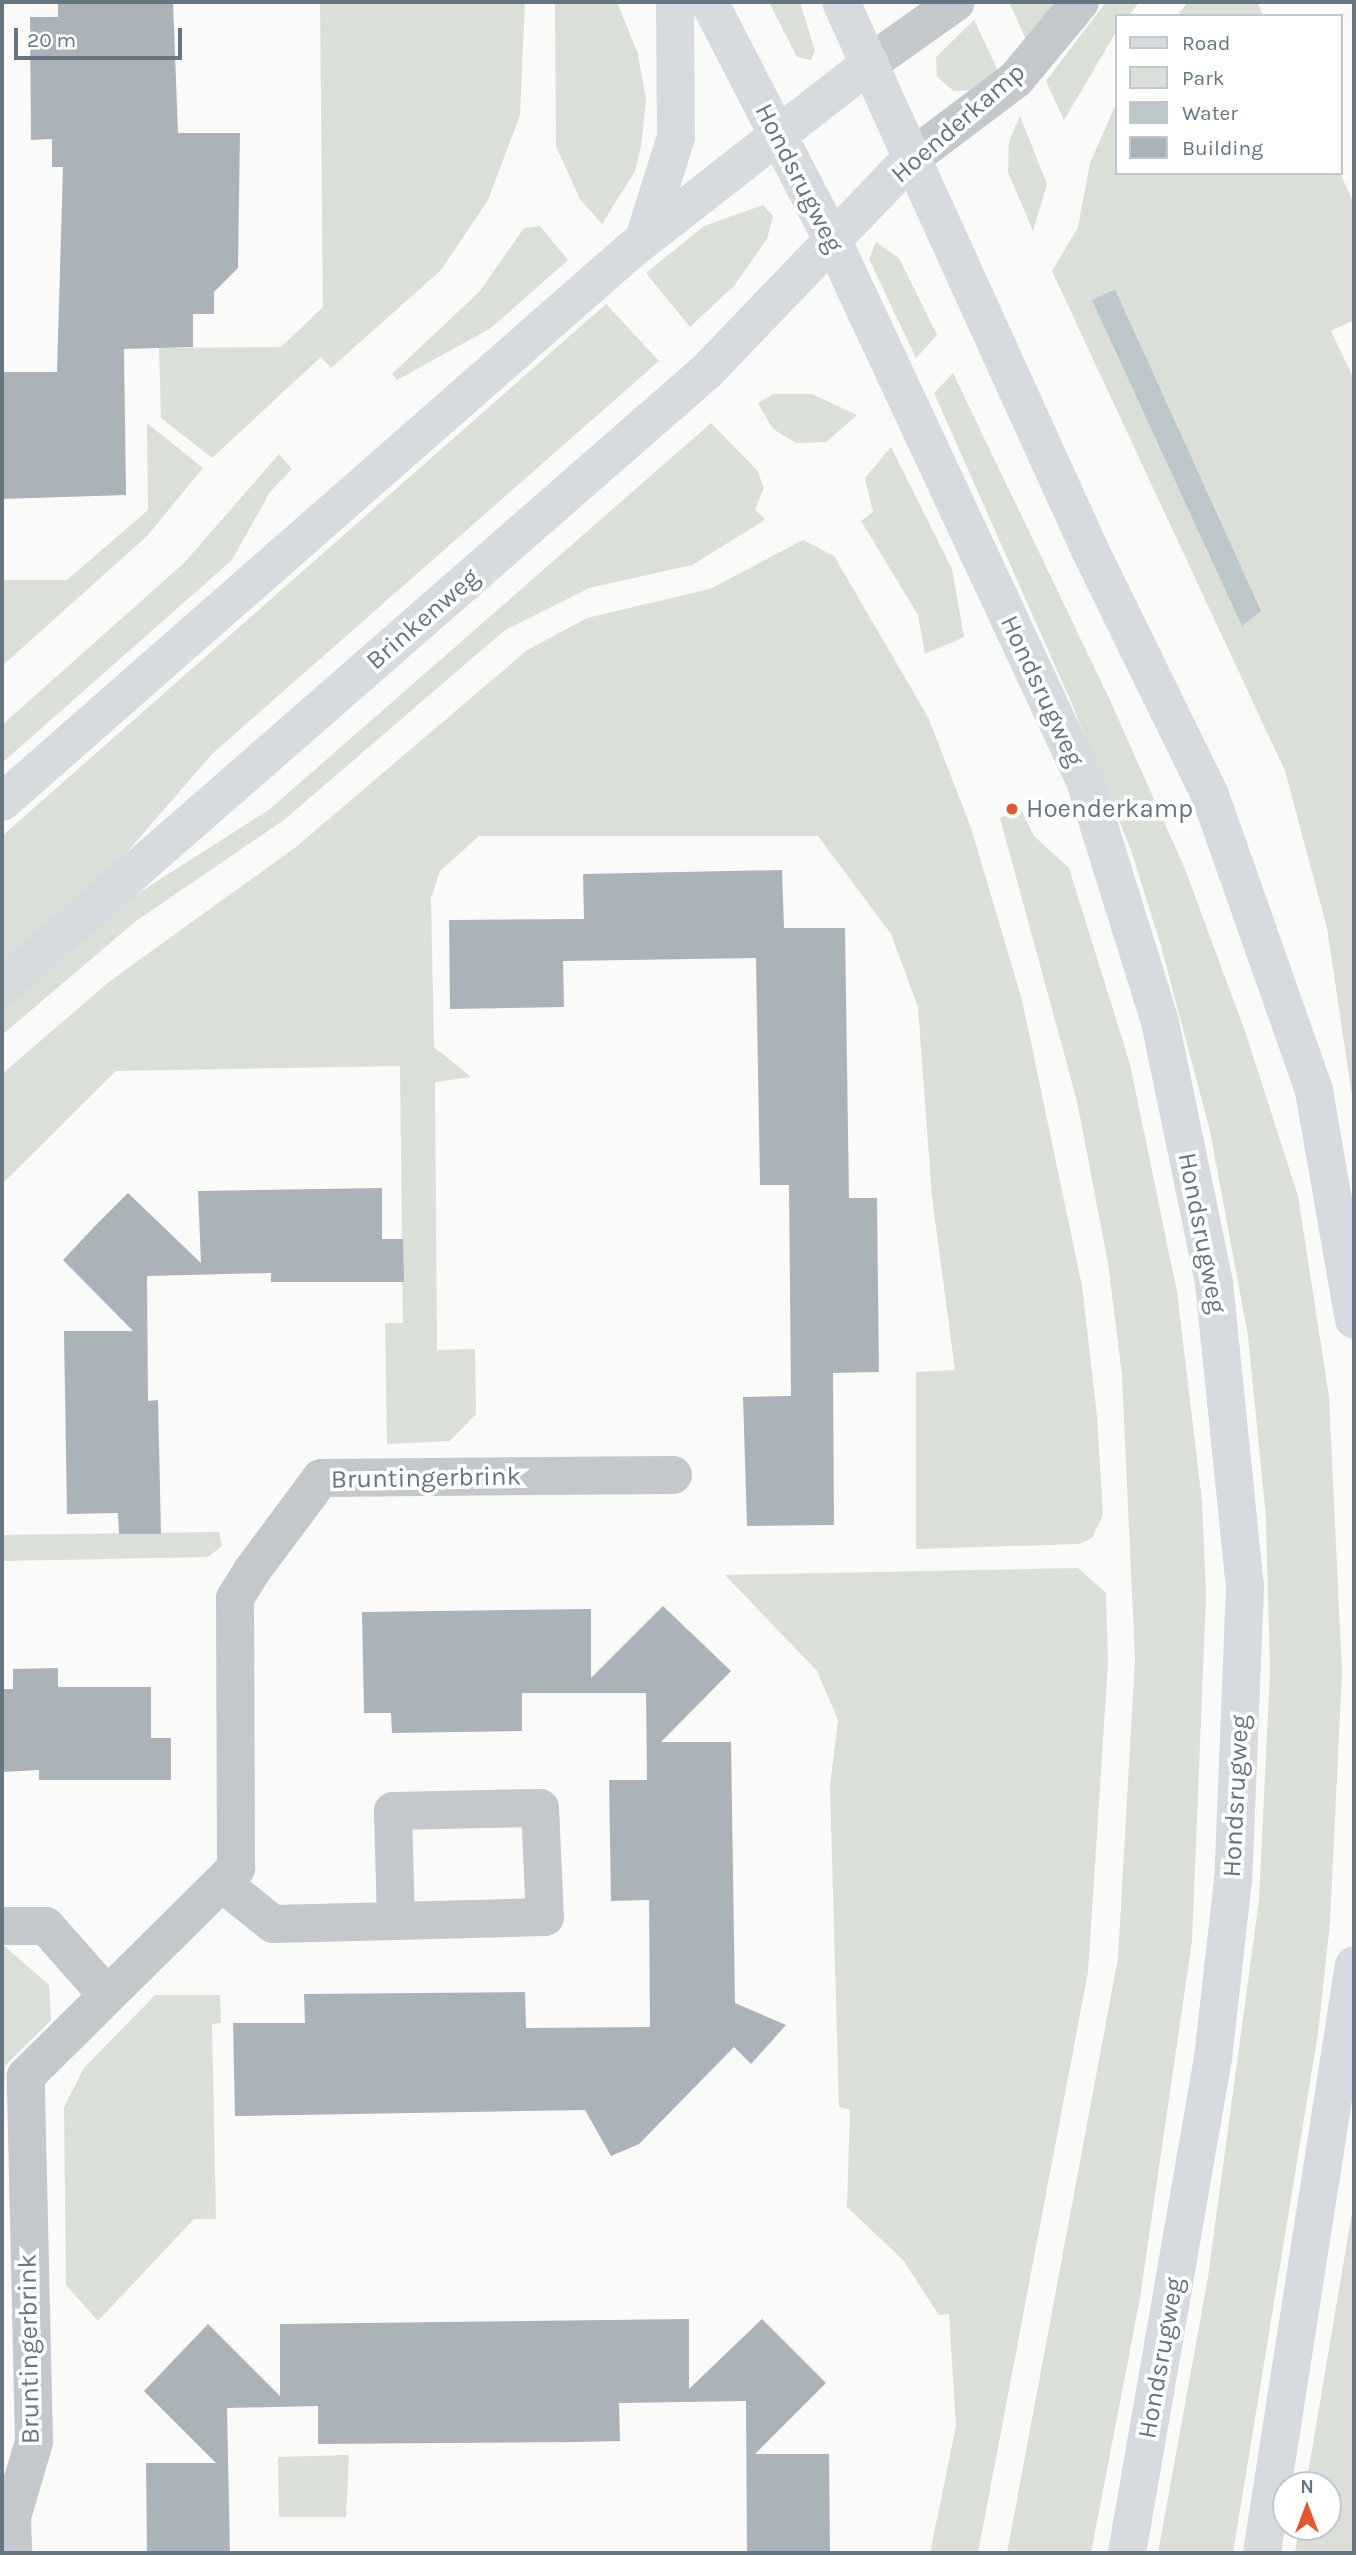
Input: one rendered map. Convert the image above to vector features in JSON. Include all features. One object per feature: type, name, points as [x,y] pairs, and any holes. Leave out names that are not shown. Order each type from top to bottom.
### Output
[{"type":"main road","points":[[644,239],[671,167],[677,127],[675,2]]},
{"type":"main road","name":"Hondsrugweg","points":[[709,2],[832,239],[1085,781],[1160,1022],[1214,1283],[1232,1415],[1245,1587],[1233,1880],[1213,2058],[1127,2553]]},
{"type":"main road","points":[[841,2],[870,63],[909,159],[1210,795],[1314,1091],[1354,1320]]},
{"type":"main road","points":[[2,802],[644,239],[779,137],[870,63]]},
{"type":"main road","name":"Hoenderkamp","points":[[832,239],[909,159]]},
{"type":"main road","name":"Brinkenweg","points":[[2,987],[707,371],[832,239]]},
{"type":"main road","points":[[1262,2553],[1354,1965]]},
{"type":"street","points":[[870,63],[956,2]]},
{"type":"street","name":"Hoenderkamp","points":[[909,159],[1016,79],[1080,2]]},
{"type":"street","name":"Bruntingerbrink","points":[[9,2529],[34,2442],[14,2178],[26,2076],[105,1993],[236,1868],[235,1598],[321,1478],[673,1475]]},
{"type":"street","points":[[222,1883],[273,1924],[396,1921],[545,1917],[540,1808],[393,1811],[396,1921]]},
{"type":"street","points":[[2,1926],[46,1926],[105,1993]]},
{"type":"green space","points":[[320,2],[525,2],[520,115],[488,200],[441,270],[331,368],[321,357],[212,458],[161,418],[159,348],[281,347],[323,307]]},
{"type":"green space","points":[[555,2],[617,2],[638,54],[646,100],[641,147],[635,171],[602,224],[580,199],[556,146]]},
{"type":"green space","points":[[769,2],[800,2],[815,51],[811,60],[797,57]]},
{"type":"green space","points":[[1009,2],[1061,2],[1028,44]]},
{"type":"green space","points":[[1106,2],[1139,2],[1130,14],[1114,14],[1114,35],[1064,120],[1046,81]]},
{"type":"green space","points":[[1188,2],[1257,2],[1263,14],[1179,14]]},
{"type":"green space","points":[[974,20],[1000,75],[973,90],[954,91],[937,77],[936,57]]},
{"type":"green space","points":[[1114,109],[1114,175],[1341,175],[1354,203],[1354,320],[1331,331],[1354,379],[1354,1109],[1327,928],[1285,771],[1052,271],[1078,227],[1090,163]],"holes":[[[1115,289],[1260,611],[1093,300]]]},
{"type":"green space","points":[[1020,116],[1047,184],[1033,231],[1008,172],[1009,141]]},
{"type":"green space","points":[[763,205],[773,216],[767,239],[734,286],[690,327],[646,273],[704,226]]},
{"type":"green space","points":[[540,226],[568,260],[491,328],[397,380],[392,374],[480,291],[524,228]]},
{"type":"green space","points":[[876,242],[899,258],[937,335],[916,358],[869,259]]},
{"type":"green space","points":[[606,304],[659,361],[212,754],[109,873],[2,969],[2,836]]},
{"type":"green space","points":[[953,373],[1109,698],[1185,869],[1246,1034],[1298,1196],[1329,1397],[1342,1672],[1330,1922],[1318,2033],[1233,2553],[1158,2553],[1208,2277],[1259,1900],[1270,1672],[1266,1518],[1248,1336],[1210,1131],[1161,946],[1131,850],[1069,697],[934,393]]},
{"type":"green space","points":[[774,394],[812,394],[857,415],[826,442],[796,443],[773,429],[758,403]]},
{"type":"green space","points":[[147,423],[203,468],[147,536],[2,666],[2,580],[67,580],[148,510]]},
{"type":"green space","points":[[711,423],[757,470],[764,488],[755,510],[765,519],[692,565],[589,588],[505,630],[284,820],[136,921],[2,1035],[2,1006],[112,910],[270,809]]},
{"type":"green space","points":[[891,447],[952,569],[964,637],[925,654],[918,615],[861,521],[873,512],[865,478]]},
{"type":"green space","points":[[279,454],[292,469],[270,492],[232,560],[2,763],[2,725],[184,563]]},
{"type":"green space","points":[[803,540],[834,556],[928,717],[971,828],[1022,1000],[1082,1286],[1097,1416],[1103,1515],[1092,1538],[1079,1544],[916,1549],[916,1372],[955,1370],[932,1197],[918,1007],[891,934],[818,836],[479,836],[440,871],[431,898],[434,1047],[471,1077],[435,1082],[437,1350],[475,1349],[476,1414],[450,1441],[387,1444],[385,1323],[403,1323],[400,1066],[116,1071],[2,1184],[2,1074],[110,981],[296,847],[526,651],[587,618],[710,589]]},
{"type":"green space","points":[[1021,809],[1034,836],[1069,868],[1130,1064],[1177,1292],[1202,1501],[1206,1596],[1192,1941],[1140,2298],[1091,2553],[1007,2553],[1118,1958],[1135,1659],[1122,1375],[1108,1263],[1077,1101],[1000,818]]},
{"type":"green space","points":[[219,1532],[222,1546],[208,1557],[2,1561],[2,1535]]},
{"type":"green space","points":[[1078,1568],[1106,1593],[1108,1663],[1088,1972],[978,2553],[930,2553],[956,2426],[949,2314],[939,2315],[903,2260],[847,2207],[850,2110],[839,2107],[830,1786],[838,1720],[817,1671],[725,1575]]},
{"type":"green space","points":[[2,1944],[49,1985],[51,2020],[5,2066],[2,2157]]},
{"type":"green space","points":[[155,1995],[220,1995],[221,2023],[212,2024],[216,2219],[194,2219],[98,2321],[66,2285],[64,2107],[84,2068]]},
{"type":"green space","points":[[1354,2201],[1354,2553],[1295,2553],[1297,2541],[1342,2541],[1342,2471],[1308,2471]]},
{"type":"green space","points":[[349,2455],[346,2517],[279,2517],[278,2457]]},
{"type":"water","points":[[1115,289],[1261,611],[1242,626],[1092,300]]},
{"type":"building","points":[[58,2],[173,2],[178,133],[240,133],[238,268],[214,292],[214,314],[193,314],[193,347],[124,349],[126,495],[2,499],[2,372],[57,372],[63,167],[52,167],[52,139],[31,140],[30,17],[58,17]]},
{"type":"building","points":[[782,870],[784,928],[845,928],[849,1198],[877,1198],[879,1372],[833,1373],[834,1525],[747,1526],[743,1397],[791,1396],[789,1185],[760,1185],[756,958],[563,961],[564,1007],[450,1009],[449,920],[584,919],[583,874]]},
{"type":"building","points":[[382,1188],[382,1239],[403,1239],[404,1282],[271,1282],[271,1273],[147,1276],[148,1401],[158,1400],[161,1534],[119,1534],[118,1513],[67,1514],[64,1331],[133,1331],[63,1260],[95,1226],[128,1193],[201,1263],[198,1191]]},
{"type":"building","points":[[663,1606],[731,1671],[661,1742],[731,1742],[735,2003],[786,2025],[751,2064],[734,2047],[639,2144],[611,2156],[585,2110],[235,2116],[233,2023],[305,2023],[304,1994],[525,1992],[526,2028],[650,2027],[649,1900],[611,1901],[609,1780],[647,1780],[646,1693],[522,1693],[522,1731],[392,1733],[391,1713],[364,1713],[362,1612],[591,1609],[591,1678]]},
{"type":"building","points":[[58,1668],[58,1687],[151,1687],[151,1738],[171,1738],[171,1780],[39,1780],[39,1770],[2,1772],[2,1689],[13,1689],[13,1669]]},
{"type":"building","points":[[689,2319],[689,2389],[762,2319],[826,2383],[755,2454],[829,2454],[830,2553],[747,2553],[746,2401],[619,2403],[620,2441],[578,2442],[318,2444],[318,2406],[227,2408],[230,2553],[147,2553],[146,2463],[216,2463],[144,2391],[208,2324],[280,2396],[280,2324]]},
{"type":"place","name":"Hoenderkamp","points":[[1012,809]]}]
